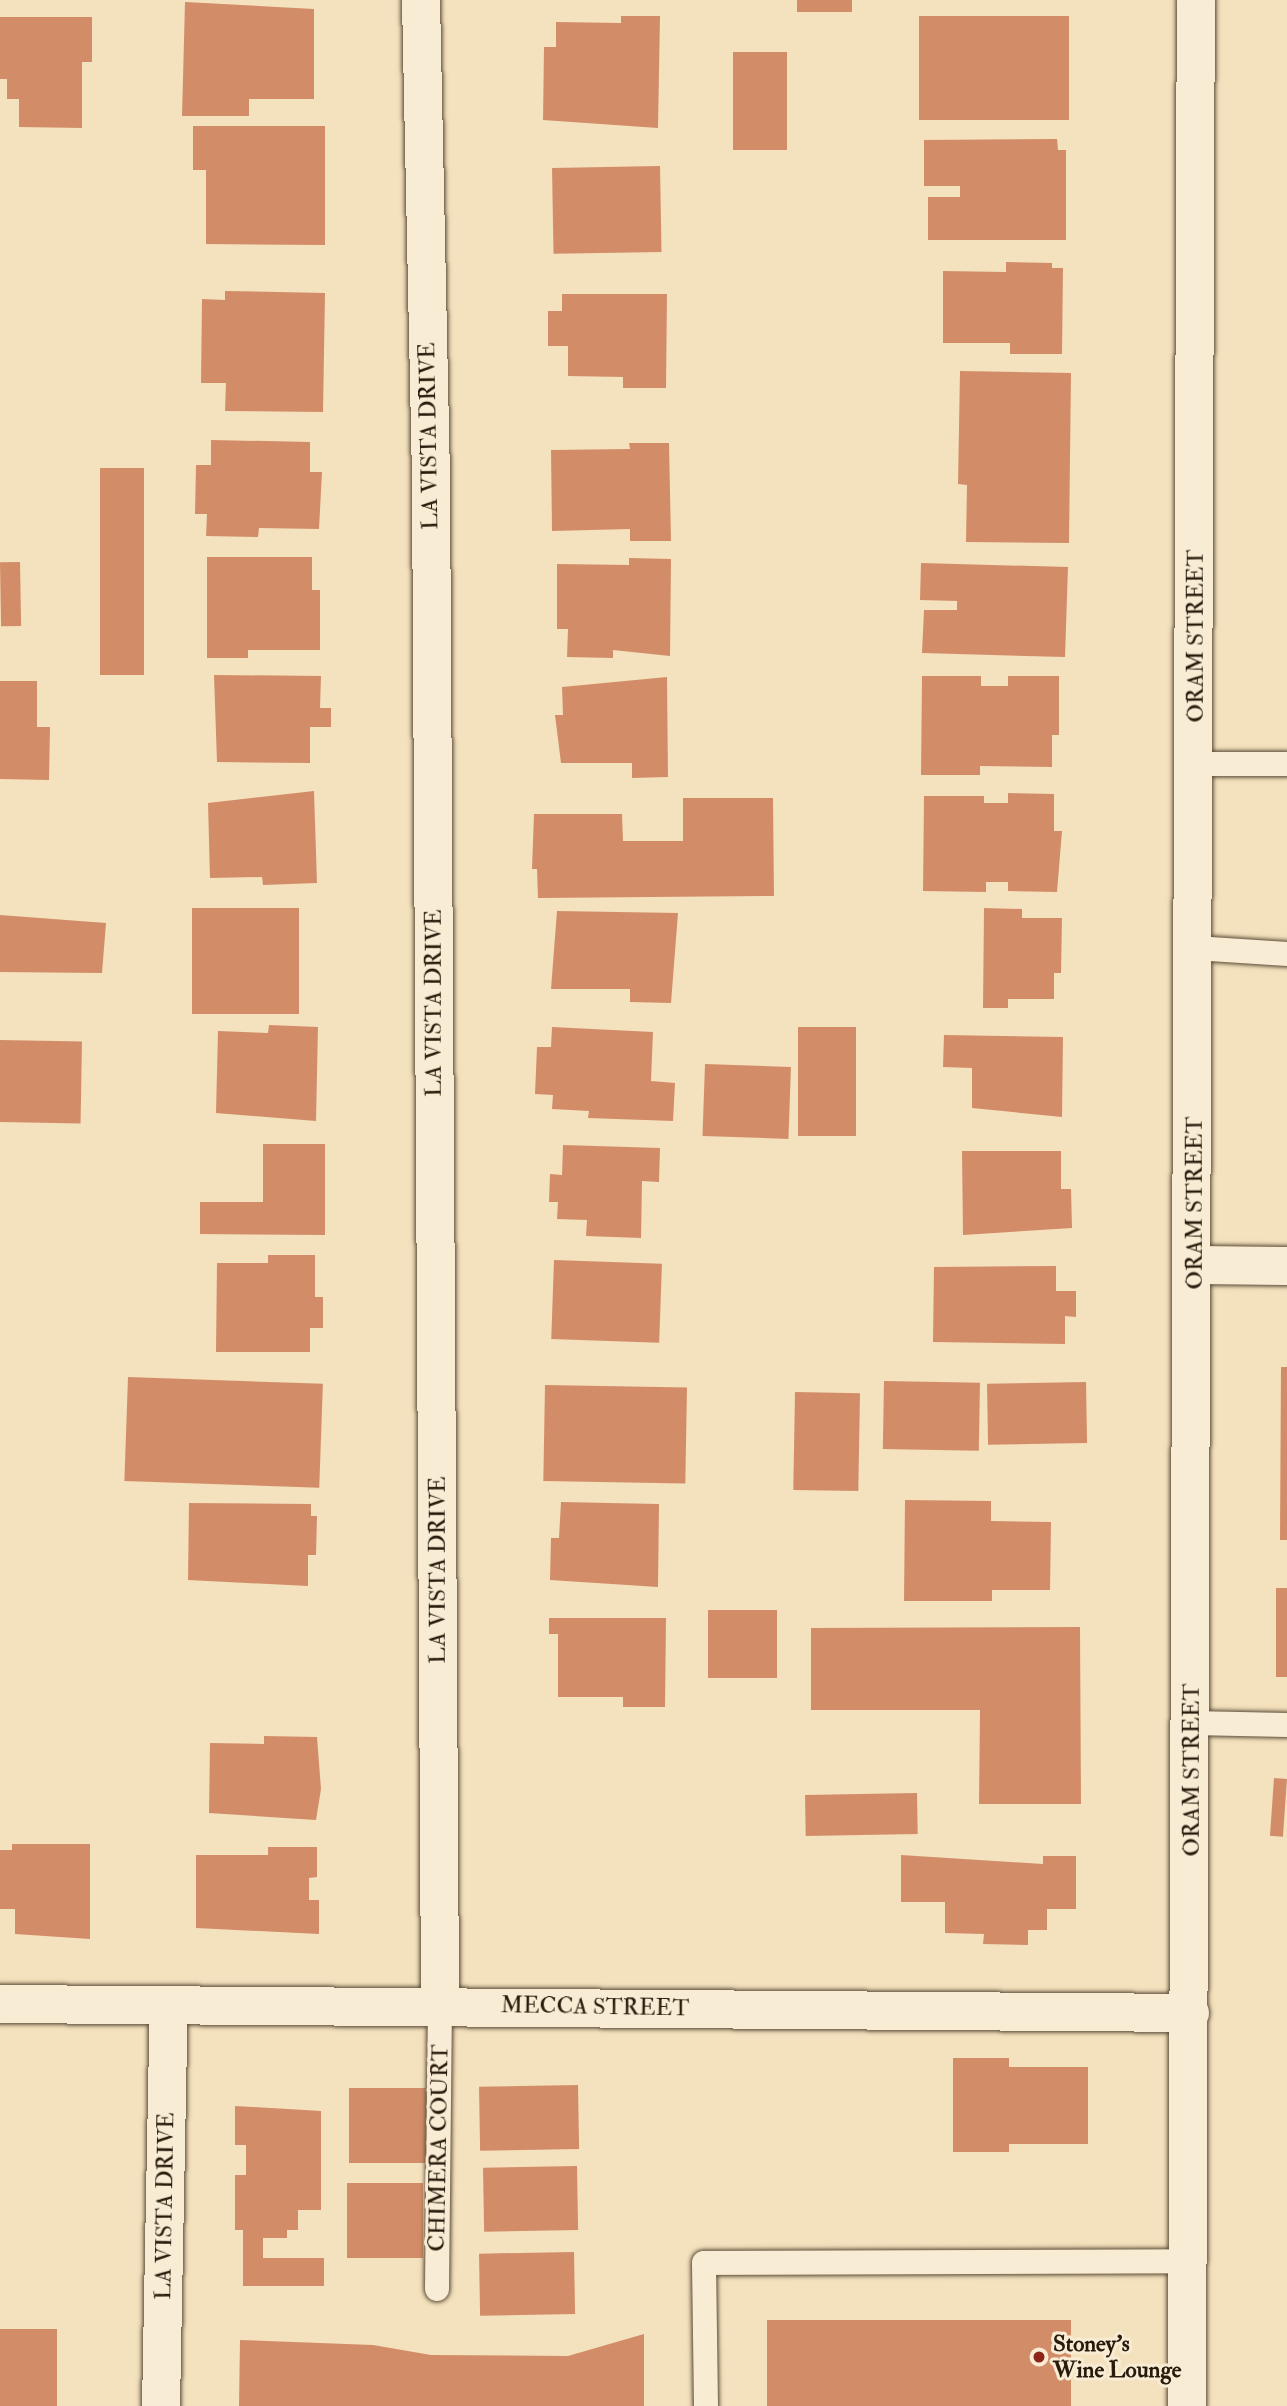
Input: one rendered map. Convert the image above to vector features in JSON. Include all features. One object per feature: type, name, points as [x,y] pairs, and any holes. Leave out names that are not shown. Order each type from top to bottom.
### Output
[{"type":"street","name":"LA VISTA DRIVE","points":[[421,0],[431,482],[440,2006]]},
{"type":"street","name":"ORAM STREET","points":[[1187,2406],[1195,1265],[1195,0]]},
{"type":"street","points":[[1195,1265],[1287,1266]]},
{"type":"street","name":"MECCA STREET","points":[[0,2004],[1190,2013]]},
{"type":"street","name":"LA VISTA DRIVE","points":[[161,2406],[169,2006]]},
{"type":"lane","points":[[1196,764],[1287,764]]},
{"type":"lane","points":[[1195,948],[1287,954]]},
{"type":"lane","points":[[1192,1723],[1287,1725]]},
{"type":"lane","name":"CHIMERA COURT","points":[[437,2289],[440,2006]]},
{"type":"lane","points":[[706,2406],[704,2263],[1189,2261]]},
{"type":"building","points":[[797,0],[852,0],[852,12],[797,12]]},
{"type":"building","points":[[185,2],[314,9],[314,99],[249,99],[249,116],[182,116]]},
{"type":"building","points":[[621,16],[660,16],[658,128],[543,120],[544,47],[556,47],[556,22],[621,23]]},
{"type":"building","points":[[919,16],[1069,16],[1069,120],[919,120]]},
{"type":"building","points":[[0,17],[92,17],[92,62],[82,62],[82,128],[19,127],[19,99],[7,99],[7,79],[0,79]]},
{"type":"building","points":[[733,52],[787,52],[787,150],[733,150]]},
{"type":"building","points":[[193,126],[325,126],[325,245],[206,244],[206,170],[193,170]]},
{"type":"building","points":[[1057,139],[1058,150],[1066,150],[1066,240],[928,240],[928,197],[960,197],[960,186],[924,186],[924,140]]},
{"type":"building","points":[[660,166],[662,252],[554,254],[552,168]]},
{"type":"building","points":[[1006,262],[1052,263],[1052,268],[1063,268],[1062,354],[1010,354],[1010,343],[943,343],[943,271],[1006,272]]},
{"type":"building","points":[[225,291],[325,293],[323,412],[225,411],[226,383],[201,383],[202,299],[225,300]]},
{"type":"building","points":[[562,294],[667,294],[666,388],[623,388],[623,377],[568,376],[568,346],[548,346],[548,311],[562,311]]},
{"type":"building","points":[[960,371],[1071,373],[1069,543],[966,542],[967,485],[958,484]]},
{"type":"building","points":[[211,440],[310,442],[310,472],[322,472],[319,529],[259,528],[258,537],[206,536],[207,514],[195,514],[196,465],[211,465]]},
{"type":"building","points":[[629,443],[669,443],[671,541],[630,541],[630,529],[552,531],[551,450],[630,449]]},
{"type":"building","points":[[100,468],[144,468],[144,675],[100,675]]},
{"type":"building","points":[[207,557],[312,557],[312,590],[320,590],[320,650],[248,650],[248,658],[207,658]]},
{"type":"building","points":[[629,558],[671,559],[670,656],[613,650],[613,658],[567,657],[568,629],[557,629],[557,564],[629,565]]},
{"type":"building","points":[[0,562],[20,562],[21,626],[1,626]]},
{"type":"building","points":[[921,563],[1068,567],[1065,657],[922,653],[924,610],[957,610],[957,601],[920,600]]},
{"type":"building","points":[[214,675],[321,676],[320,708],[331,708],[331,727],[310,727],[310,763],[217,762]]},
{"type":"building","points":[[922,676],[981,676],[981,686],[1008,686],[1008,676],[1059,676],[1059,735],[1052,735],[1052,767],[980,766],[980,775],[921,775]]},
{"type":"building","points":[[667,677],[668,777],[632,778],[632,763],[561,763],[555,715],[563,715],[562,687]]},
{"type":"building","points":[[0,681],[37,681],[37,727],[50,727],[49,780],[0,779]]},
{"type":"building","points":[[314,791],[317,883],[263,885],[262,877],[210,878],[208,803]]},
{"type":"building","points":[[1008,793],[1054,794],[1054,831],[1062,831],[1057,892],[1008,891],[1008,882],[986,882],[986,892],[923,891],[924,796],[984,796],[984,803],[1008,803]]},
{"type":"building","points":[[683,798],[773,798],[774,896],[538,898],[537,869],[532,869],[534,814],[622,814],[623,841],[683,841]]},
{"type":"building","points":[[192,908],[299,908],[299,1014],[192,1014]]},
{"type":"building","points":[[984,908],[1022,909],[1022,918],[1062,918],[1061,973],[1054,973],[1054,999],[1008,999],[1008,1008],[983,1008]]},
{"type":"building","points":[[557,911],[678,913],[671,1003],[630,1002],[630,989],[551,989]]},
{"type":"building","points":[[0,915],[106,923],[102,973],[0,972]]},
{"type":"building","points":[[269,1025],[318,1027],[316,1121],[216,1113],[218,1031],[268,1033]]},
{"type":"building","points":[[552,1027],[653,1032],[651,1081],[675,1083],[673,1121],[588,1118],[589,1111],[552,1109],[553,1095],[535,1094],[537,1047],[551,1047]]},
{"type":"building","points":[[798,1027],[856,1027],[856,1136],[798,1136]]},
{"type":"building","points":[[944,1035],[1063,1037],[1062,1117],[972,1108],[972,1068],[943,1067]]},
{"type":"building","points":[[0,1040],[82,1041],[81,1123],[0,1122]]},
{"type":"building","points":[[705,1064],[791,1067],[788,1139],[702,1136]]},
{"type":"building","points":[[263,1144],[325,1144],[325,1235],[200,1234],[200,1202],[263,1202]]},
{"type":"building","points":[[563,1145],[660,1148],[659,1182],[642,1181],[641,1238],[586,1236],[587,1220],[557,1219],[558,1202],[549,1202],[550,1174],[562,1175]]},
{"type":"building","points":[[962,1151],[1061,1151],[1061,1189],[1071,1189],[1072,1228],[963,1235]]},
{"type":"building","points":[[268,1255],[315,1255],[315,1297],[323,1297],[323,1328],[310,1328],[310,1352],[216,1352],[217,1263],[268,1263]]},
{"type":"building","points":[[554,1260],[662,1264],[659,1343],[551,1339]]},
{"type":"building","points":[[1056,1266],[1056,1291],[1076,1291],[1076,1317],[1065,1316],[1065,1344],[933,1342],[934,1267]]},
{"type":"building","points":[[1281,1367],[1287,1367],[1287,1540],[1280,1540]]},
{"type":"building","points":[[128,1377],[323,1384],[319,1488],[124,1481]]},
{"type":"building","points":[[884,1381],[980,1383],[979,1451],[883,1449]]},
{"type":"building","points":[[1086,1382],[1087,1443],[988,1445],[987,1384]]},
{"type":"building","points":[[545,1385],[687,1387],[685,1483],[543,1481]]},
{"type":"building","points":[[795,1392],[860,1393],[858,1491],[793,1490]]},
{"type":"building","points":[[905,1500],[991,1501],[991,1521],[1051,1522],[1050,1590],[992,1590],[992,1601],[904,1601]]},
{"type":"building","points":[[561,1502],[659,1504],[658,1587],[550,1580],[551,1538],[559,1538]]},
{"type":"building","points":[[189,1503],[311,1504],[311,1516],[317,1516],[316,1555],[308,1555],[308,1586],[188,1580]]},
{"type":"building","points":[[1276,1588],[1287,1588],[1287,1677],[1276,1677]]},
{"type":"building","points":[[708,1610],[777,1610],[777,1678],[708,1678]]},
{"type":"building","points":[[549,1618],[666,1618],[665,1707],[623,1707],[623,1697],[558,1697],[558,1634],[549,1634]]},
{"type":"building","points":[[1080,1627],[1081,1804],[979,1804],[980,1710],[811,1710],[811,1628]]},
{"type":"building","points":[[264,1736],[317,1737],[321,1789],[316,1820],[209,1813],[210,1743],[264,1744]]},
{"type":"building","points":[[1274,1778],[1287,1779],[1283,1837],[1270,1836]]},
{"type":"building","points":[[917,1793],[918,1834],[806,1836],[805,1795]]},
{"type":"building","points":[[12,1844],[90,1844],[90,1939],[15,1934],[15,1909],[0,1909],[0,1850],[12,1850]]},
{"type":"building","points":[[268,1847],[317,1847],[317,1877],[309,1878],[309,1900],[319,1900],[319,1934],[196,1928],[196,1855],[268,1855]]},
{"type":"building","points":[[901,1855],[1043,1864],[1043,1856],[1076,1856],[1076,1909],[1047,1909],[1047,1930],[1028,1930],[1028,1945],[983,1944],[984,1934],[945,1933],[945,1902],[901,1902]]},
{"type":"building","points":[[953,2058],[1009,2058],[1009,2067],[1088,2067],[1088,2144],[1009,2144],[1009,2152],[953,2152]]},
{"type":"building","points":[[578,2085],[579,2149],[480,2151],[479,2087]]},
{"type":"building","points":[[349,2088],[426,2088],[426,2163],[349,2163]]},
{"type":"building","points":[[235,2106],[321,2111],[321,2210],[298,2210],[298,2230],[287,2230],[287,2238],[263,2238],[263,2258],[324,2258],[324,2286],[243,2286],[243,2230],[235,2230],[235,2175],[246,2175],[246,2145],[235,2145]]},
{"type":"building","points":[[577,2166],[578,2230],[484,2232],[483,2168]]},
{"type":"building","points":[[347,2183],[423,2183],[423,2258],[347,2258]]},
{"type":"building","points":[[574,2252],[575,2314],[480,2316],[479,2254]]},
{"type":"building","points":[[767,2320],[1071,2320],[1071,2406],[767,2406]]},
{"type":"building","points":[[0,2329],[57,2329],[57,2406],[0,2406]]},
{"type":"building","points":[[644,2334],[644,2406],[239,2406],[240,2340],[373,2345],[431,2355],[568,2356]]},
{"type":"place","name":"Stoney's Wine Lounge","points":[[1039,2357]]}]
